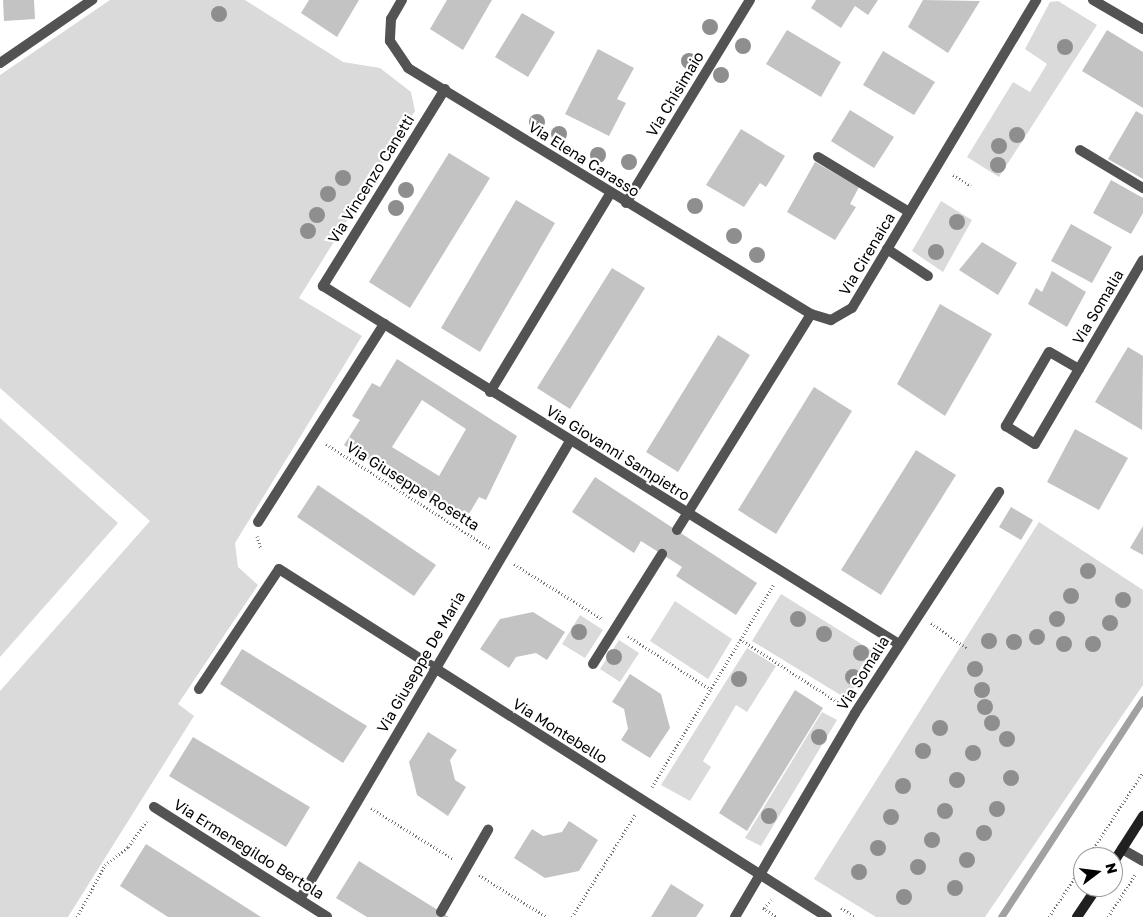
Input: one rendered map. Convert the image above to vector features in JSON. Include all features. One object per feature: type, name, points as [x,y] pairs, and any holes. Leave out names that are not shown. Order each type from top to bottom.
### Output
[{"type":"main road","points":[[1123,847],[1143,816]]},
{"type":"main road","points":[[1077,917],[1090,897]]},
{"type":"street","points":[[0,63],[92,0]]},
{"type":"street","name":"Via Elena Carasso","points":[[402,0],[390,19],[390,41],[397,57],[610,194],[811,314]]},
{"type":"street","name":"Via Chisimaio","points":[[626,203],[750,0]]},
{"type":"street","name":"Via Cirenaica","points":[[811,314],[831,320],[843,316],[887,249],[1036,0]]},
{"type":"street","points":[[1093,0],[1143,29]]},
{"type":"street","name":"Via Vincenzo Canetti","points":[[323,286],[444,89]]},
{"type":"street","points":[[1080,150],[1143,188]]},
{"type":"street","points":[[818,157],[909,212]]},
{"type":"street","points":[[490,392],[610,194]]},
{"type":"street","points":[[887,249],[928,276]]},
{"type":"street","name":"Via Somalia","points":[[1079,369],[1049,352],[1006,426],[1035,444],[1143,260]]},
{"type":"street","name":"Via Giovanni Sampietro","points":[[323,286],[570,442],[899,644]]},
{"type":"street","points":[[677,530],[811,314]]},
{"type":"street","points":[[258,522],[384,324]]},
{"type":"street","name":"Via Giuseppe De Maria","points":[[300,898],[501,555],[570,442]]},
{"type":"street","name":"Via Somalia","points":[[735,917],[856,713],[918,614],[999,492]]},
{"type":"street","points":[[593,664],[662,554]]},
{"type":"street","name":"Via Montebello","points":[[199,689],[279,569],[827,917]]},
{"type":"street","name":"Via Ermenegildo Bertola","points":[[154,807],[300,898],[327,917]]},
{"type":"street","points":[[441,912],[488,830]]},
{"type":"street","points":[[1123,850],[1140,866]]},
{"type":"path","points":[[953,175],[971,186]]},
{"type":"path","name":"Via Giuseppe Rosetta","points":[[313,436],[501,555]]},
{"type":"path","points":[[572,917],[782,571]]},
{"type":"path","points":[[918,614],[968,649]]},
{"type":"path","points":[[740,639],[856,713]]},
{"type":"path","points":[[1094,847],[1143,772]]},
{"type":"path","points":[[78,917],[105,865],[128,847],[154,807]]},
{"type":"path","points":[[1108,917],[1140,866]]},
{"type":"path","points":[[1049,917],[1073,880]]},
{"type":"path","points":[[764,908],[774,900]]},
{"type":"shaded area","points":[[110,0],[245,0],[343,62],[380,68],[411,92],[415,111],[299,298],[362,336],[235,543],[238,567],[258,585],[178,704],[194,716],[68,917],[0,917],[0,691],[150,521],[0,388],[0,75]]},
{"type":"shaded area","points":[[1058,1],[1097,25],[999,177],[967,157],[1013,82],[1030,92],[1047,64],[1025,49],[1050,2]]},
{"type":"shaded area","points":[[941,201],[972,220],[943,272],[912,251]]},
{"type":"shaded area","points":[[0,418],[118,523],[0,657]]},
{"type":"shaded area","points":[[1039,522],[1143,590],[1143,685],[985,917],[876,917],[814,879]]},
{"type":"shaded area","points":[[781,594],[876,653],[847,699],[752,641]]},
{"type":"shaded area","points":[[675,601],[732,639],[708,679],[650,641]]},
{"type":"shaded area","points":[[580,615],[603,630],[585,658],[562,644]]},
{"type":"shaded area","points":[[619,640],[639,653],[620,682],[600,669]]},
{"type":"shaded area","points":[[747,648],[776,666],[747,712],[736,705],[703,761],[711,767],[690,801],[661,785]]},
{"type":"shaded area","points":[[822,712],[837,720],[761,846],[745,838]]},
{"type":"building","points":[[3,0],[34,0],[35,19],[4,21]]},
{"type":"building","points":[[309,0],[359,0],[337,37],[301,13]]},
{"type":"building","points":[[447,0],[492,0],[463,50],[430,29]]},
{"type":"building","points":[[816,0],[878,0],[868,15],[855,6],[841,28],[811,8]]},
{"type":"building","points":[[923,0],[980,1],[948,53],[908,27]]},
{"type":"building","points":[[522,13],[555,32],[528,77],[495,57]]},
{"type":"building","points":[[787,30],[841,62],[821,97],[766,64]]},
{"type":"building","points":[[1107,30],[1143,52],[1143,108],[1082,71]]},
{"type":"building","points":[[598,49],[634,68],[617,99],[626,103],[609,136],[565,114]]},
{"type":"building","points":[[883,51],[935,82],[914,115],[863,85]]},
{"type":"building","points":[[850,110],[894,137],[874,168],[831,141]]},
{"type":"building","points":[[1136,111],[1143,115],[1143,179],[1108,159]]},
{"type":"building","points":[[741,129],[785,156],[766,187],[760,183],[744,207],[706,185]]},
{"type":"building","points":[[449,153],[490,178],[410,308],[369,282]]},
{"type":"building","points":[[815,162],[859,187],[850,204],[856,207],[835,240],[787,212]]},
{"type":"building","points":[[1111,180],[1143,198],[1143,213],[1131,234],[1093,213]]},
{"type":"building","points":[[516,200],[555,223],[480,352],[441,328]]},
{"type":"building","points":[[1071,224],[1112,247],[1092,283],[1051,261]]},
{"type":"building","points":[[982,242],[1017,263],[998,295],[959,270]]},
{"type":"building","points":[[612,268],[645,288],[570,409],[537,388]]},
{"type":"building","points":[[1052,271],[1086,292],[1067,327],[1028,304],[1036,288],[1042,292]]},
{"type":"building","points":[[940,304],[992,334],[945,416],[897,384]]},
{"type":"building","points":[[718,335],[750,355],[678,472],[646,452]]},
{"type":"building","points":[[1128,347],[1143,356],[1142,430],[1095,402]]},
{"type":"building","points":[[397,359],[517,436],[486,500],[479,497],[466,519],[344,445],[360,420],[352,416],[372,383],[380,387]],"holes":[[[422,400],[466,429],[439,476],[392,447]]]},
{"type":"building","points":[[814,387],[852,411],[776,534],[738,510]]},
{"type":"building","points":[[1075,429],[1128,458],[1099,510],[1047,482]]},
{"type":"building","points":[[916,450],[956,475],[881,595],[841,570]]},
{"type":"building","points":[[595,477],[757,583],[736,615],[676,576],[682,567],[641,541],[634,553],[572,512]]},
{"type":"building","points":[[318,485],[436,565],[414,596],[297,517]]},
{"type":"building","points":[[1011,507],[1033,520],[1021,540],[999,527]]},
{"type":"building","points":[[1143,526],[1143,555],[1130,548]]},
{"type":"building","points":[[533,612],[565,632],[547,660],[536,653],[516,657],[509,668],[480,649],[500,619]]},
{"type":"building","points":[[242,649],[367,726],[343,763],[220,684]]},
{"type":"building","points":[[630,674],[661,694],[670,728],[650,758],[621,740],[628,729],[624,709],[612,702]]},
{"type":"building","points":[[795,690],[823,708],[747,831],[719,813]]},
{"type":"building","points":[[428,732],[457,750],[450,760],[455,780],[466,787],[448,816],[417,795],[409,762]]},
{"type":"building","points":[[193,737],[310,807],[286,847],[169,776]]},
{"type":"building","points":[[569,821],[598,840],[579,871],[545,878],[514,858],[532,829],[543,836],[562,832]]},
{"type":"building","points":[[146,844],[261,917],[168,917],[120,886]]},
{"type":"building","points":[[359,861],[449,917],[367,917],[336,898]]},
{"type":"building","points":[[671,884],[704,905],[696,917],[651,917]]},
{"type":"waterway","points":[[1001,917],[1143,699]]}]
